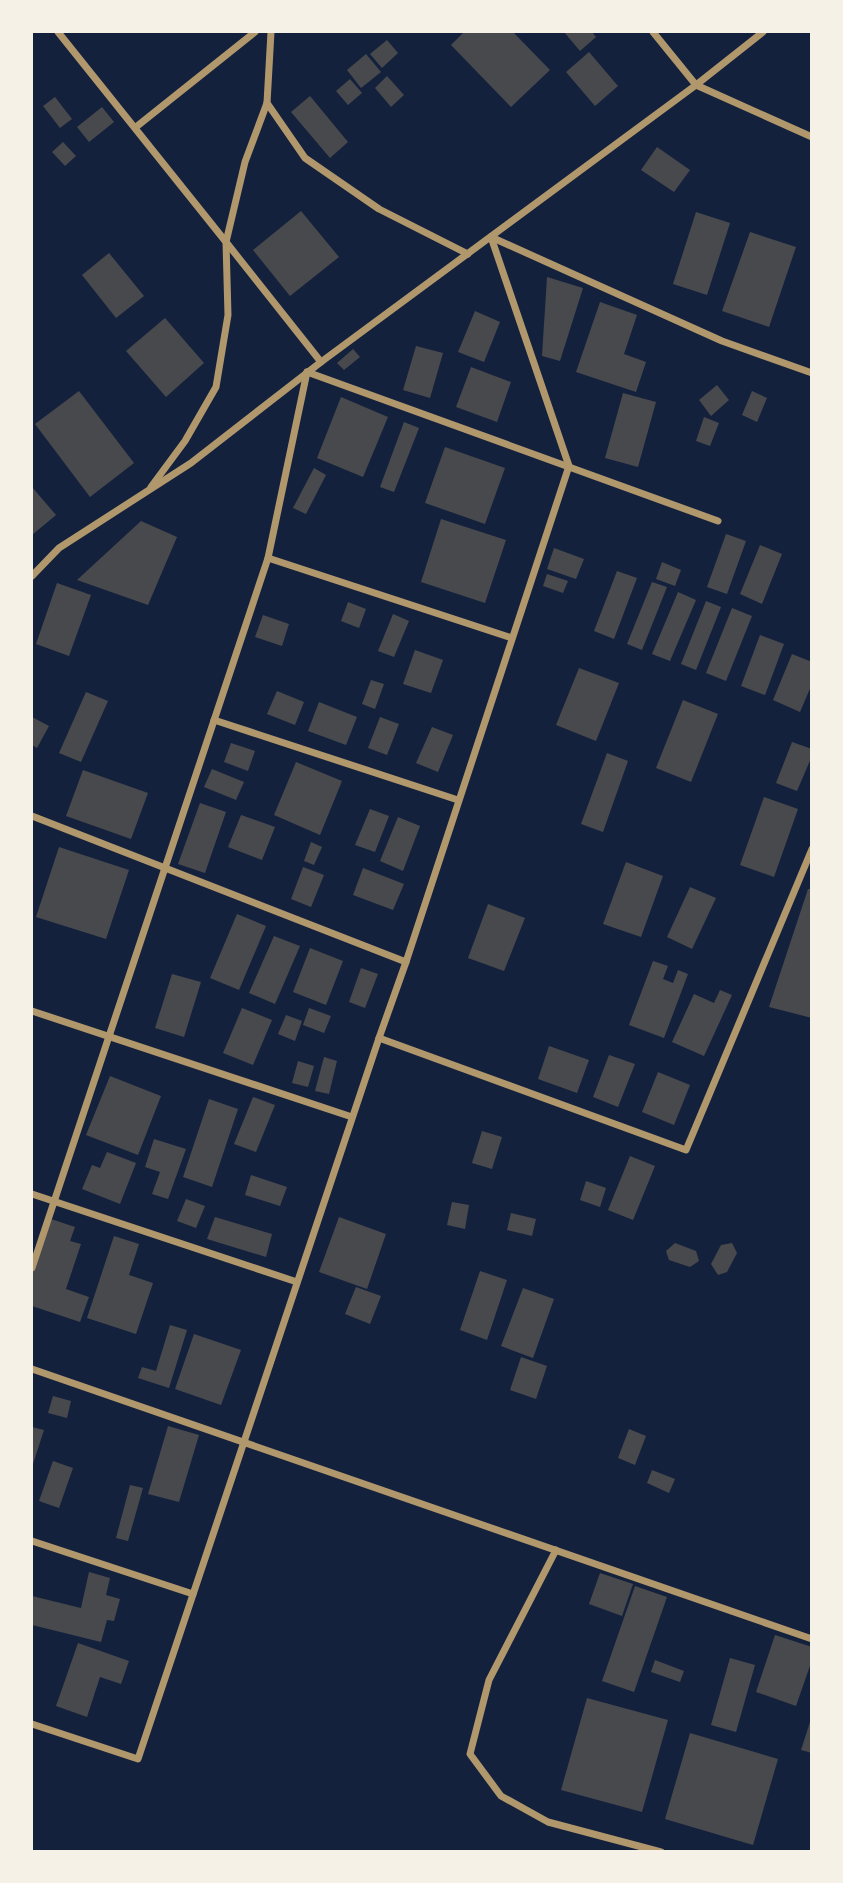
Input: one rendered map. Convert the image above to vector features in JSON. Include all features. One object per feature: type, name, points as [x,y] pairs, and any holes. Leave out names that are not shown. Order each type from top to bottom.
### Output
[{"type":"street","points":[[58,32],[321,362]]},
{"type":"street","points":[[136,127],[255,32]]},
{"type":"street","points":[[148,491],[185,442],[216,387],[229,315],[226,242],[245,162],[267,103],[271,32]]},
{"type":"street","points":[[653,32],[696,85],[811,136]]},
{"type":"street","points":[[32,576],[59,548],[191,463],[307,372],[696,85],[763,32]]},
{"type":"street","points":[[267,103],[305,158],[379,209],[468,254]]},
{"type":"street","points":[[491,237],[722,341],[811,373]]},
{"type":"street","points":[[32,1724],[138,1759],[352,1117],[407,962],[569,466],[491,237]]},
{"type":"street","points":[[307,372],[718,521]]},
{"type":"street","points":[[32,1268],[268,558],[307,372]]},
{"type":"street","points":[[268,558],[512,638]]},
{"type":"street","points":[[214,720],[458,800]]},
{"type":"street","points":[[32,816],[407,962]]},
{"type":"street","points":[[379,1038],[686,1150],[811,849]]},
{"type":"street","points":[[32,1011],[352,1117]]},
{"type":"street","points":[[32,1194],[297,1282]]},
{"type":"street","points":[[32,1369],[811,1639]]},
{"type":"street","points":[[32,1541],[193,1594]]},
{"type":"street","points":[[556,1550],[489,1680],[470,1754],[501,1796],[548,1822],[661,1852]]},
{"type":"building","points":[[464,32],[513,32],[550,70],[511,107],[451,45]]},
{"type":"building","points":[[564,32],[592,32],[596,37],[580,51]]},
{"type":"building","points":[[387,40],[398,53],[382,68],[370,54]]},
{"type":"building","points":[[589,52],[618,86],[595,106],[566,72]]},
{"type":"building","points":[[366,54],[381,72],[361,88],[347,70]]},
{"type":"building","points":[[387,76],[404,95],[391,107],[375,88]]},
{"type":"building","points":[[350,79],[362,93],[348,105],[336,91]]},
{"type":"building","points":[[310,96],[348,142],[330,158],[291,112]]},
{"type":"building","points":[[55,97],[72,119],[60,128],[43,106]]},
{"type":"building","points":[[102,107],[114,122],[89,142],[77,127]]},
{"type":"building","points":[[63,142],[76,156],[65,166],[52,152]]},
{"type":"building","points":[[657,147],[690,170],[674,192],[641,170]]},
{"type":"building","points":[[301,211],[339,257],[290,296],[253,250]]},
{"type":"building","points":[[696,212],[730,223],[707,295],[673,284]]},
{"type":"building","points":[[750,232],[796,247],[769,327],[722,311]]},
{"type":"building","points":[[109,253],[144,296],[116,318],[82,275]]},
{"type":"building","points":[[547,277],[583,288],[560,361],[542,356]]},
{"type":"building","points":[[600,302],[637,315],[624,354],[646,362],[636,392],[576,372]]},
{"type":"building","points":[[475,311],[500,322],[484,362],[458,352]]},
{"type":"building","points":[[165,318],[204,363],[166,397],[126,351]]},
{"type":"building","points":[[416,346],[443,353],[430,398],[403,390]]},
{"type":"building","points":[[353,349],[360,357],[344,370],[337,363]]},
{"type":"building","points":[[471,367],[511,382],[497,422],[456,407]]},
{"type":"building","points":[[717,385],[729,400],[711,416],[699,400]]},
{"type":"building","points":[[79,391],[134,463],[90,497],[35,424]]},
{"type":"building","points":[[752,391],[767,398],[757,422],[742,415]]},
{"type":"building","points":[[623,393],[656,402],[638,467],[605,458]]},
{"type":"building","points":[[341,397],[388,417],[363,477],[317,458]]},
{"type":"building","points":[[704,417],[719,423],[710,446],[696,441]]},
{"type":"building","points":[[404,422],[419,428],[394,492],[380,487]]},
{"type":"building","points":[[445,447],[505,468],[485,524],[425,503]]},
{"type":"building","points":[[314,468],[326,475],[306,514],[293,508]]},
{"type":"building","points":[[32,487],[56,515],[32,535]]},
{"type":"building","points":[[441,519],[506,540],[485,603],[421,582]]},
{"type":"building","points":[[141,521],[177,537],[148,605],[77,580]]},
{"type":"building","points":[[726,534],[746,541],[727,594],[707,587]]},
{"type":"building","points":[[760,545],[782,554],[762,604],[740,594]]},
{"type":"building","points":[[554,548],[584,559],[576,579],[547,569]]},
{"type":"building","points":[[662,562],[681,570],[675,586],[656,579]]},
{"type":"building","points":[[617,571],[637,578],[614,639],[594,631]]},
{"type":"building","points":[[547,574],[568,581],[563,593],[543,586]]},
{"type":"building","points":[[652,582],[667,587],[642,650],[627,644]]},
{"type":"building","points":[[57,583],[91,595],[69,656],[36,644]]},
{"type":"building","points":[[678,592],[696,600],[670,661],[652,654]]},
{"type":"building","points":[[706,601],[721,607],[696,670],[681,664]]},
{"type":"building","points":[[348,602],[366,609],[359,628],[341,621]]},
{"type":"building","points":[[732,608],[752,616],[726,681],[706,673]]},
{"type":"building","points":[[393,614],[409,621],[394,657],[378,651]]},
{"type":"building","points":[[263,615],[289,624],[282,646],[255,637]]},
{"type":"building","points":[[760,635],[784,644],[765,695],[741,686]]},
{"type":"building","points":[[415,650],[443,660],[431,693],[403,684]]},
{"type":"building","points":[[792,654],[812,662],[812,684],[800,712],[773,700]]},
{"type":"building","points":[[579,668],[619,683],[596,741],[556,725]]},
{"type":"building","points":[[371,680],[384,684],[375,709],[362,704]]},
{"type":"building","points":[[277,691],[304,702],[295,725],[267,714]]},
{"type":"building","points":[[86,692],[108,701],[81,762],[59,753]]},
{"type":"building","points":[[683,700],[718,714],[691,782],[656,768]]},
{"type":"building","points":[[319,702],[357,717],[346,745],[308,731]]},
{"type":"building","points":[[32,717],[49,726],[37,748],[32,745]]},
{"type":"building","points":[[380,717],[399,724],[387,755],[368,748]]},
{"type":"building","points":[[432,727],[453,735],[438,772],[416,763]]},
{"type":"building","points":[[792,742],[812,749],[812,756],[797,791],[776,783]]},
{"type":"building","points":[[231,743],[255,751],[248,771],[224,762]]},
{"type":"building","points":[[607,753],[628,761],[603,832],[581,824]]},
{"type":"building","points":[[296,762],[342,781],[320,835],[274,815]]},
{"type":"building","points":[[212,769],[244,782],[236,800],[204,787]]},
{"type":"building","points":[[83,770],[148,793],[131,839],[66,816]]},
{"type":"building","points":[[764,797],[798,809],[774,877],[740,865]]},
{"type":"building","points":[[200,803],[226,812],[205,873],[178,864]]},
{"type":"building","points":[[370,809],[389,816],[375,852],[355,845]]},
{"type":"building","points":[[241,815],[275,827],[262,860],[228,847]]},
{"type":"building","points":[[398,817],[420,826],[403,871],[380,861]]},
{"type":"building","points":[[311,842],[322,847],[314,865],[304,861]]},
{"type":"building","points":[[59,847],[129,870],[106,939],[36,917]]},
{"type":"building","points":[[626,862],[663,876],[641,937],[603,924]]},
{"type":"building","points":[[303,867],[324,875],[311,907],[291,899]]},
{"type":"building","points":[[363,868],[404,884],[393,910],[353,895]]},
{"type":"building","points":[[690,887],[716,898],[692,949],[667,937]]},
{"type":"building","points":[[808,889],[812,889],[812,1018],[769,1007]]},
{"type":"building","points":[[488,904],[525,918],[504,971],[468,958]]},
{"type":"building","points":[[237,914],[266,926],[239,990],[210,978]]},
{"type":"building","points":[[274,936],[300,946],[275,1004],[249,993]]},
{"type":"building","points":[[310,948],[343,961],[326,1005],[293,992]]},
{"type":"building","points":[[653,961],[668,966],[663,979],[673,983],[678,970],[688,974],[664,1038],[629,1025]]},
{"type":"building","points":[[361,968],[378,974],[365,1008],[349,1002]]},
{"type":"building","points":[[172,974],[201,982],[184,1037],[155,1028]]},
{"type":"building","points":[[720,990],[732,995],[704,1056],[672,1042],[694,994],[714,1003]]},
{"type":"building","points":[[242,1008],[272,1020],[253,1065],[223,1053]]},
{"type":"building","points":[[309,1008],[331,1016],[324,1033],[303,1025]]},
{"type":"building","points":[[286,1015],[302,1021],[295,1041],[278,1034]]},
{"type":"building","points":[[549,1046],[589,1060],[577,1093],[538,1079]]},
{"type":"building","points":[[609,1055],[635,1064],[618,1107],[593,1097]]},
{"type":"building","points":[[324,1057],[337,1061],[329,1094],[315,1091]]},
{"type":"building","points":[[298,1061],[314,1066],[308,1087],[292,1083]]},
{"type":"building","points":[[658,1072],[690,1085],[674,1125],[642,1112]]},
{"type":"building","points":[[110,1076],[161,1096],[138,1155],[86,1135]]},
{"type":"building","points":[[253,1097],[275,1105],[256,1152],[234,1144]]},
{"type":"building","points":[[209,1099],[238,1109],[212,1187],[183,1177]]},
{"type":"building","points":[[482,1131],[502,1137],[492,1169],[472,1163]]},
{"type":"building","points":[[154,1139],[186,1149],[168,1199],[152,1194],[160,1172],[145,1167]]},
{"type":"building","points":[[107,1152],[136,1163],[120,1204],[82,1189],[92,1165],[100,1168]]},
{"type":"building","points":[[630,1156],[655,1166],[633,1220],[608,1210]]},
{"type":"building","points":[[251,1175],[287,1187],[280,1206],[245,1195]]},
{"type":"building","points":[[586,1181],[606,1188],[600,1207],[580,1200]]},
{"type":"building","points":[[186,1199],[205,1206],[196,1228],[177,1221]]},
{"type":"building","points":[[452,1202],[469,1205],[465,1229],[447,1225]]},
{"type":"building","points":[[511,1213],[536,1219],[532,1236],[507,1230]]},
{"type":"building","points":[[215,1217],[272,1234],[266,1257],[207,1239]]},
{"type":"building","points":[[339,1217],[386,1234],[367,1289],[319,1272]]},
{"type":"building","points":[[51,1219],[75,1227],[70,1241],[81,1244],[66,1289],[89,1297],[80,1322],[32,1306],[32,1276]]},
{"type":"building","points":[[114,1236],[139,1244],[129,1275],[153,1283],[136,1334],[87,1318]]},
{"type":"building","points":[[675,1243],[696,1251],[699,1261],[690,1267],[669,1260],[666,1251]]},
{"type":"building","points":[[732,1243],[737,1253],[727,1272],[718,1275],[711,1264],[721,1245]]},
{"type":"building","points":[[480,1271],[507,1280],[487,1340],[460,1330]]},
{"type":"building","points":[[356,1287],[381,1296],[370,1324],[345,1314]]},
{"type":"building","points":[[523,1288],[554,1299],[533,1358],[501,1346]]},
{"type":"building","points":[[170,1325],[187,1330],[169,1388],[138,1378],[142,1367],[156,1371]]},
{"type":"building","points":[[194,1334],[241,1350],[221,1405],[175,1389]]},
{"type":"building","points":[[521,1357],[547,1366],[536,1399],[510,1390]]},
{"type":"building","points":[[53,1396],[71,1401],[67,1418],[48,1413]]},
{"type":"building","points":[[168,1426],[199,1435],[179,1502],[148,1494]]},
{"type":"building","points":[[32,1427],[44,1430],[32,1467]]},
{"type":"building","points":[[629,1429],[646,1436],[635,1465],[618,1458]]},
{"type":"building","points":[[53,1461],[73,1468],[59,1508],[39,1501]]},
{"type":"building","points":[[652,1470],[675,1479],[669,1493],[647,1483]]},
{"type":"building","points":[[130,1485],[143,1488],[128,1541],[116,1538]]},
{"type":"building","points":[[89,1572],[110,1578],[106,1595],[120,1599],[114,1621],[107,1620],[101,1642],[32,1625],[32,1596],[81,1608]]},
{"type":"building","points":[[600,1573],[633,1584],[622,1616],[589,1604]]},
{"type":"building","points":[[635,1586],[667,1597],[634,1692],[602,1681]]},
{"type":"building","points":[[775,1635],[812,1647],[812,1660],[796,1706],[756,1692]]},
{"type":"building","points":[[78,1643],[129,1661],[121,1684],[100,1677],[87,1717],[56,1706]]},
{"type":"building","points":[[730,1658],[755,1665],[736,1732],[711,1725]]},
{"type":"building","points":[[655,1660],[684,1671],[680,1682],[651,1672]]},
{"type":"building","points":[[587,1698],[668,1720],[642,1812],[561,1790]]},
{"type":"building","points":[[812,1719],[812,1753],[801,1750]]},
{"type":"building","points":[[690,1733],[778,1759],[753,1845],[665,1819]]}]
